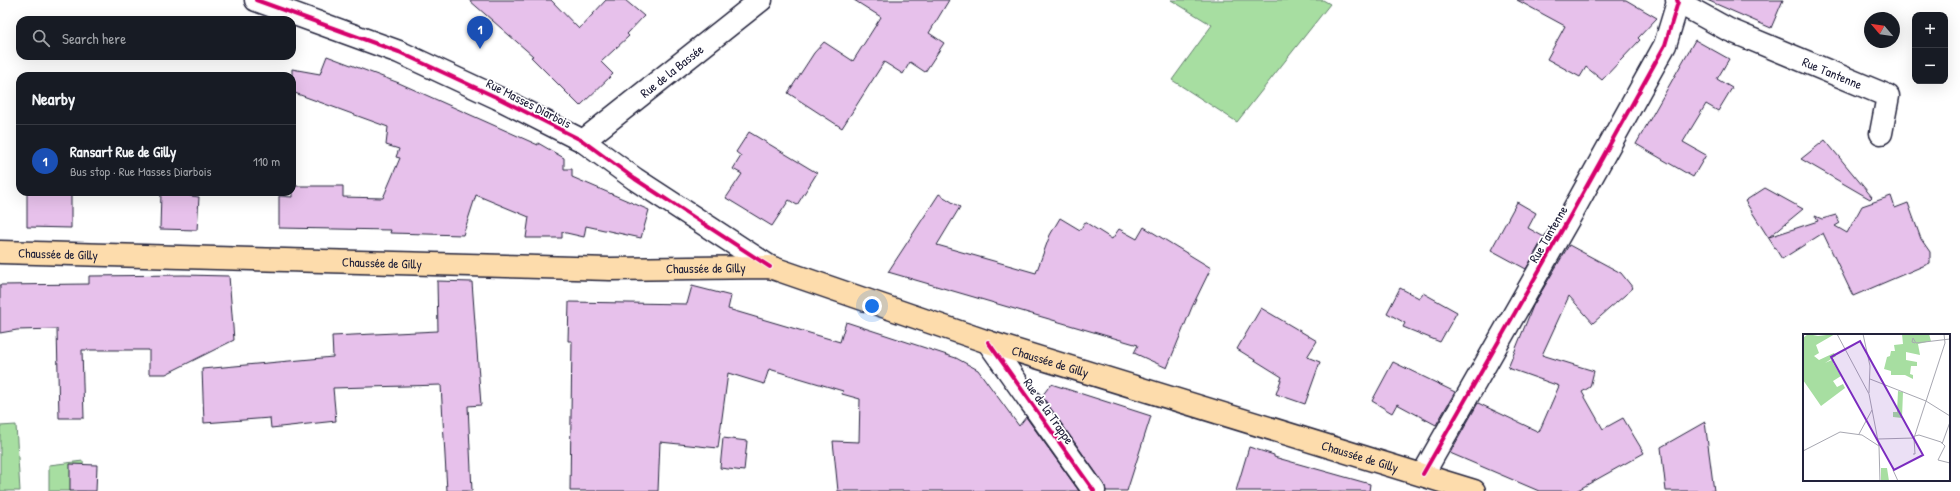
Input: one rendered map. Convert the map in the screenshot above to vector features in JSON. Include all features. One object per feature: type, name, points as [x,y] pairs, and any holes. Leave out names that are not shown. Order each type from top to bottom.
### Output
[{"type":"main road","name":"Chaussée de Gilly","points":[[0,252],[610,269],[770,267],[988,342],[1423,474],[1474,491]]},
{"type":"street","name":"Rue Masses Diarbois","points":[[256,0],[399,52],[498,98],[583,141],[635,179],[770,267]]},
{"type":"street","name":"Rue de la Bassée","points":[[583,141],[761,0]]},
{"type":"street","name":"Rue Tantenne","points":[[1423,474],[1569,218],[1665,45],[1677,1],[1727,29],[1888,96],[1881,133]]},
{"type":"street","name":"Rue de la Trappe","points":[[988,342],[1094,491]]},
{"type":"green space","points":[[1171,0],[1323,0],[1330,4],[1237,122],[1172,80],[1212,25]]},
{"type":"green space","points":[[16,425],[20,491],[0,491],[0,426]]},
{"type":"green space","points":[[83,461],[86,491],[49,491],[49,465]]},
{"type":"building","points":[[469,0],[551,0],[579,29],[606,0],[625,0],[644,16],[627,34],[629,36],[601,62],[613,74],[580,106],[531,57],[533,56]]},
{"type":"building","points":[[854,0],[949,0],[929,33],[944,43],[925,72],[910,62],[903,74],[884,62],[842,128],[788,93],[814,53],[824,42],[853,61],[881,17]]},
{"type":"building","points":[[1517,0],[1626,0],[1657,18],[1638,38],[1640,40],[1602,80],[1586,67],[1580,77],[1547,59],[1565,26]]},
{"type":"building","points":[[1707,0],[1783,0],[1771,28]]},
{"type":"building","points":[[1695,40],[1729,59],[1717,79],[1732,88],[1718,111],[1706,104],[1683,142],[1706,155],[1693,177],[1636,144]]},
{"type":"building","points":[[327,56],[399,83],[538,145],[538,143],[564,158],[564,169],[572,169],[572,177],[649,210],[641,238],[586,226],[584,237],[562,232],[562,238],[526,238],[529,217],[476,195],[463,235],[390,233],[391,230],[279,228],[279,196],[296,196],[296,186],[343,186],[343,197],[383,198],[400,158],[396,157],[399,149],[386,145],[388,127],[296,93],[296,72],[292,72],[292,69],[320,74]]},
{"type":"building","points":[[749,132],[817,173],[797,205],[789,200],[772,226],[726,198],[742,174],[733,169],[741,156],[736,152]]},
{"type":"building","points":[[1825,140],[1872,197],[1870,199],[1801,159]]},
{"type":"building","points":[[1765,188],[1803,209],[1769,237],[1818,221],[1815,216],[1822,219],[1836,215],[1840,223],[1835,226],[1847,233],[1862,206],[1891,196],[1895,208],[1908,203],[1921,239],[1930,252],[1930,263],[1853,296],[1823,233],[1782,259],[1745,201]]},
{"type":"building","points":[[939,194],[960,207],[937,245],[1036,273],[1050,235],[1060,218],[1080,230],[1085,222],[1112,239],[1119,229],[1137,239],[1144,227],[1211,268],[1192,307],[1167,368],[1134,353],[1138,345],[888,272]]},
{"type":"building","points":[[27,196],[71,196],[71,228],[27,227]]},
{"type":"building","points":[[161,196],[199,197],[197,230],[160,229]]},
{"type":"building","points":[[1517,202],[1536,213],[1528,228],[1544,237],[1526,269],[1491,250]]},
{"type":"building","points":[[1569,245],[1621,273],[1633,288],[1593,323],[1569,296],[1542,355],[1594,371],[1590,387],[1582,392],[1603,429],[1623,418],[1644,453],[1576,491],[1539,491],[1450,453],[1478,403],[1539,432],[1559,386],[1508,368],[1533,306]]},
{"type":"building","points":[[89,276],[229,276],[234,340],[166,374],[149,374],[149,350],[82,350],[84,418],[59,418],[57,329],[17,330],[0,333],[0,285],[89,284]]},
{"type":"building","points":[[437,281],[472,282],[481,405],[468,406],[472,491],[447,491],[441,385],[333,388],[336,421],[271,428],[270,418],[204,423],[202,369],[333,357],[332,336],[438,331]]},
{"type":"building","points":[[692,286],[731,296],[728,309],[840,342],[846,322],[956,358],[978,370],[1019,426],[1026,417],[1079,491],[838,491],[833,441],[859,442],[860,399],[842,394],[843,391],[769,369],[764,384],[728,373],[718,448],[660,442],[658,491],[570,491],[572,341],[568,341],[569,302],[687,304]]},
{"type":"building","points":[[1400,288],[1419,298],[1423,293],[1457,312],[1440,342],[1403,327],[1405,323],[1387,313]]},
{"type":"building","points":[[1261,308],[1317,341],[1307,357],[1320,362],[1305,404],[1276,394],[1282,377],[1237,349]]},
{"type":"building","points":[[1393,362],[1455,392],[1436,425],[1397,404],[1392,413],[1372,401]]},
{"type":"building","points":[[1051,384],[1151,416],[1127,491],[1106,491],[1104,484],[1042,396]]},
{"type":"building","points":[[1705,422],[1714,491],[1666,491],[1661,447]]},
{"type":"building","points":[[723,438],[747,441],[744,471],[720,468]]},
{"type":"building","points":[[1249,447],[1274,455],[1274,457],[1370,484],[1369,491],[1236,491]]},
{"type":"building","points":[[70,464],[97,465],[96,491],[70,491]]},
{"type":"cycle path","points":[[256,0],[399,52],[498,98],[583,141],[635,179],[770,267]]},
{"type":"cycle path","points":[[1423,474],[1569,218],[1665,45],[1678,2],[1677,0]]},
{"type":"cycle path","points":[[988,342],[1094,491]]},
{"type":"place","name":"Ransart Rue de Gilly","points":[[480,49]]}]
